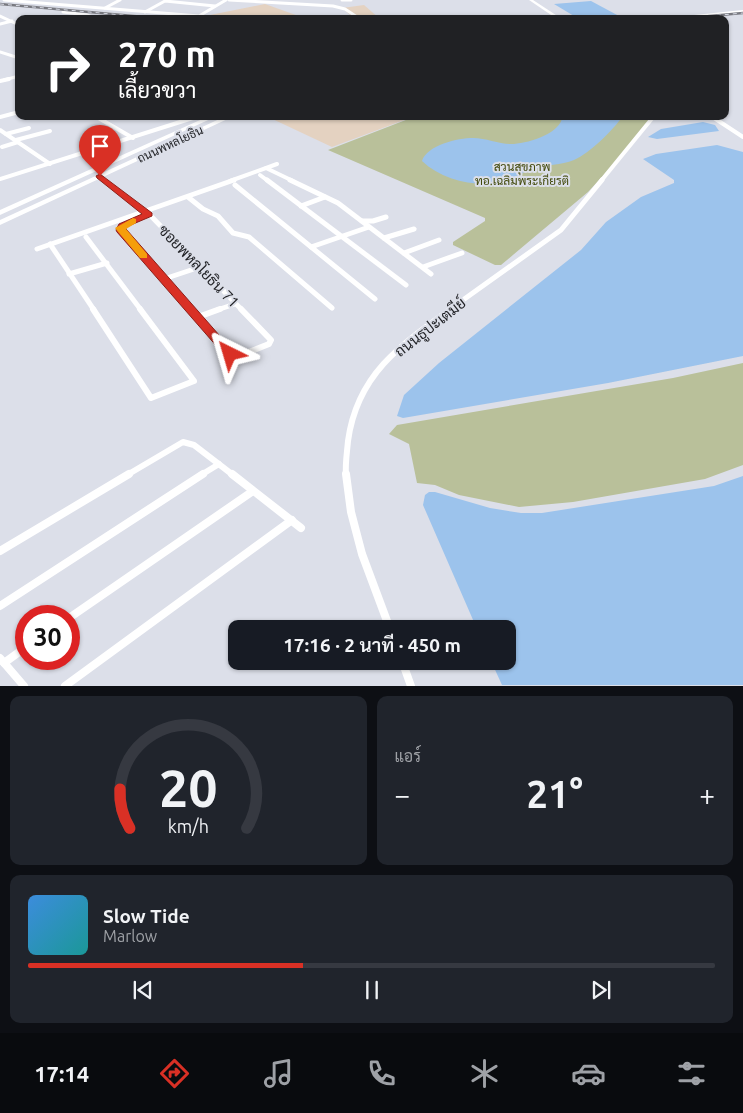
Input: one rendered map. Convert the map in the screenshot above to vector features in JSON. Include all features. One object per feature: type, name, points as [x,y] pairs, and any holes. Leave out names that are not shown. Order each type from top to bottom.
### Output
[{"type":"main road","points":[[532,0],[554,15]]},
{"type":"main road","points":[[0,5],[126,15]]},
{"type":"main road","points":[[0,5],[98,15]]},
{"type":"main road","points":[[22,8],[26,6]]},
{"type":"main road","points":[[706,15],[743,12]]},
{"type":"main road","points":[[722,15],[743,12]]},
{"type":"main road","name":"ถนนพหลโยธิน","points":[[0,213],[204,120]]},
{"type":"main road","name":"ถนนพหลโยธิน","points":[[0,223],[222,120]]},
{"type":"street","points":[[4,0],[186,15]]},
{"type":"street","points":[[105,8],[120,0]]},
{"type":"street","points":[[201,15],[227,0],[332,6],[346,9],[354,15]]},
{"type":"street","points":[[343,0],[351,0]]},
{"type":"street","points":[[145,12],[165,1],[216,6]]},
{"type":"street","points":[[63,12],[85,15]]},
{"type":"street","points":[[1,13],[15,23]]},
{"type":"street","points":[[0,24],[12,21]]},
{"type":"street","points":[[0,52],[15,57]]},
{"type":"street","points":[[0,80],[15,77]]},
{"type":"street","points":[[0,117],[15,113]]},
{"type":"street","points":[[102,120],[133,138]]},
{"type":"street","points":[[0,179],[188,120]]},
{"type":"street","name":"ถนนธูปะเตมีย์","points":[[387,620],[350,512],[345,467],[350,421],[367,384],[402,344],[561,230],[651,120]]},
{"type":"street","points":[[717,120],[743,137]]},
{"type":"street","points":[[6,134],[28,128]]},
{"type":"street","points":[[0,130],[50,164]]},
{"type":"street","points":[[2,147],[50,131]]},
{"type":"street","points":[[36,249],[147,213],[277,164]]},
{"type":"street","points":[[266,168],[338,203],[431,274]]},
{"type":"street","points":[[260,175],[406,285]]},
{"type":"street","name":"ซอยพหลโยธิน 71","points":[[100,176],[147,213],[271,340],[265,346],[234,356],[198,317]]},
{"type":"street","points":[[235,185],[374,299]]},
{"type":"street","points":[[188,197],[203,209],[218,216],[233,233],[249,237],[332,308]]},
{"type":"street","points":[[300,206],[325,197]]},
{"type":"street","points":[[147,213],[120,228],[198,317],[235,304]]},
{"type":"street","points":[[362,221],[374,221],[386,216]]},
{"type":"street","points":[[311,247],[369,227]]},
{"type":"street","points":[[384,238],[414,229]]},
{"type":"street","points":[[50,244],[151,398],[194,380],[86,237]]},
{"type":"street","points":[[404,253],[439,240]]},
{"type":"street","points":[[423,267],[462,253]]},
{"type":"street","points":[[69,274],[107,263]]},
{"type":"street","points":[[164,279],[200,267]]},
{"type":"street","points":[[0,551],[183,442],[194,445],[302,528]]},
{"type":"street","points":[[0,606],[219,464]]},
{"type":"street","points":[[80,610],[253,491]]},
{"type":"street","points":[[66,686],[292,520]]},
{"type":"street","points":[[15,654],[2,661],[24,686]]},
{"type":"street","points":[[405,670],[411,686]]},
{"type":"shaded area","points":[[265,4],[296,15],[210,15]]},
{"type":"shaded area","points":[[364,5],[375,15],[350,15],[342,8]]},
{"type":"shaded area","points":[[275,120],[404,120],[332,147]]},
{"type":"green space","name":"สวนสุขภาพ ทอ.เฉลิมพระเกียรติ","points":[[406,120],[650,120],[588,192],[501,265],[495,265],[453,245],[453,242],[485,221],[485,218],[328,150]]},
{"type":"green space","points":[[743,363],[743,465],[705,479],[573,502],[519,507],[459,495],[435,485],[417,483],[409,444],[389,434],[397,425],[673,378]]},
{"type":"water","points":[[591,1],[617,15],[572,15],[554,4]]},
{"type":"water","points":[[562,120],[620,120],[601,141],[580,157],[564,163],[530,169],[509,181],[486,184],[463,182],[441,174],[422,161],[425,155],[436,147],[459,139],[478,138],[511,144],[540,138],[559,125]]},
{"type":"water","points":[[703,122],[715,125],[719,131],[657,139],[648,137],[661,129]]},
{"type":"water","points":[[717,145],[743,152],[743,356],[608,383],[403,418],[397,416],[404,395],[439,363],[581,250],[606,222],[641,197],[674,183],[674,180],[643,159],[656,154]]},
{"type":"water","points":[[743,476],[743,685],[502,685],[495,670],[516,670],[516,620],[473,620],[423,505],[425,495],[429,492],[435,492],[490,508],[521,513],[542,513],[714,486]]},
{"type":"railway","points":[[0,4],[122,15]]},
{"type":"railway","points":[[721,15],[743,13]]},
{"type":"slow traffic","points":[[133,221],[120,228],[144,256]]},
{"type":"route","points":[[100,176],[148,214],[120,227],[121,230],[230,354]]}]
